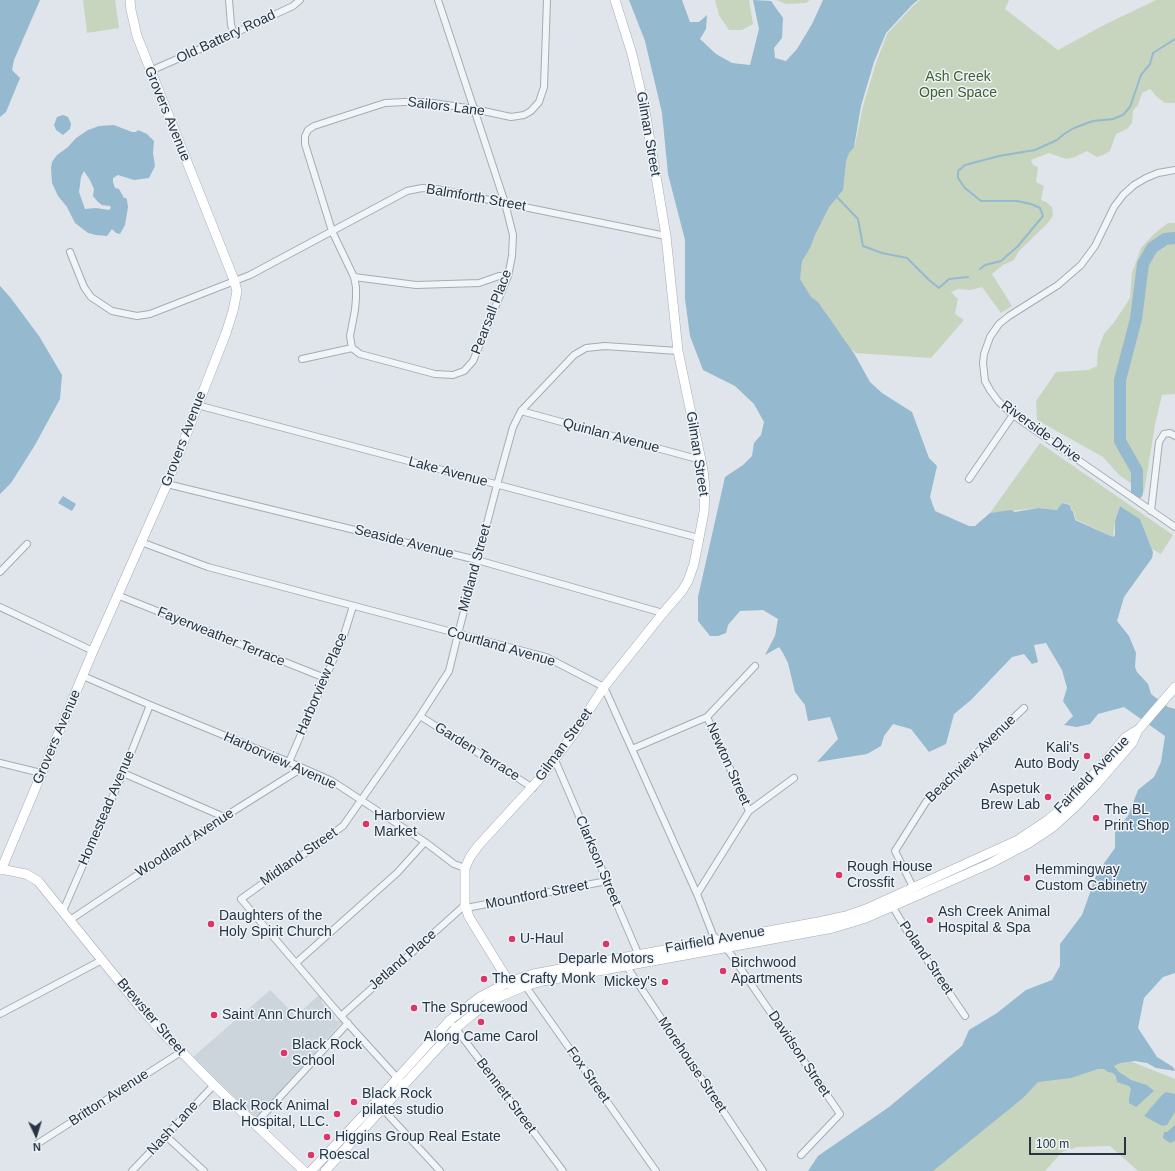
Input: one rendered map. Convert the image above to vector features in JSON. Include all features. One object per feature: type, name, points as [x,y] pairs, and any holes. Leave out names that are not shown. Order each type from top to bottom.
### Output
[{"type":"street","name":"Grovers Avenue","points":[[0,870],[93,651],[167,484],[218,354],[233,311],[237,291],[234,280],[136,34],[130,0]]},
{"type":"street","points":[[229,0],[230,25],[234,34]]},
{"type":"street","name":"Old Battery Road","points":[[150,71],[234,34],[293,6],[300,0]]},
{"type":"street","name":"Pearsall Place","points":[[352,348],[360,354],[435,374],[453,375],[464,371],[473,361],[508,276],[512,256],[513,235],[505,203],[438,0]]},
{"type":"street","name":"Sailors Lane","points":[[332,231],[304,140],[308,130],[314,126],[385,103],[426,102],[474,109],[511,117],[524,115],[531,111],[539,102],[544,82],[547,0]]},
{"type":"street","name":"Gilman Street","points":[[515,989],[509,982],[473,924],[466,907],[465,868],[470,857],[478,846],[533,788],[555,760],[604,687],[682,591],[693,568],[704,512],[705,488],[701,460],[678,351],[666,236],[644,105],[632,54],[615,0]]},
{"type":"street","name":"Riverside Drive","points":[[1175,170],[1158,173],[1140,181],[1129,190],[1118,201],[1095,246],[1081,265],[1058,285],[999,324],[990,336],[984,354],[983,371],[985,381],[993,396],[1013,415],[1175,528]]},
{"type":"street","name":"Balmforth Street","points":[[70,252],[84,287],[91,297],[112,311],[137,316],[150,314],[250,275],[407,191],[422,188],[436,189],[666,236]]},
{"type":"street","points":[[302,359],[352,348],[350,336],[356,298],[354,277],[332,231]]},
{"type":"street","points":[[354,277],[416,285],[479,283],[499,276],[508,276]]},
{"type":"street","name":"Midland Street","points":[[296,963],[241,899],[343,826],[420,716],[449,671],[497,485],[514,428],[521,411],[574,355],[586,348],[605,346],[678,351]]},
{"type":"street","name":"Lake Avenue","points":[[197,405],[699,538]]},
{"type":"street","name":"Quinlan Avenue","points":[[521,411],[701,460]]},
{"type":"street","points":[[969,479],[1013,415]]},
{"type":"street","points":[[1152,511],[1160,442],[1164,434],[1170,433],[1175,436]]},
{"type":"street","name":"Seaside Avenue","points":[[167,484],[477,560],[663,613]]},
{"type":"street","name":"Courtland Avenue","points":[[141,542],[208,567],[546,657],[604,687]]},
{"type":"street","points":[[0,572],[28,544]]},
{"type":"street","name":"Fayerweather Terrace","points":[[117,596],[325,678]]},
{"type":"street","points":[[0,606],[93,651]]},
{"type":"street","name":"Harborview Place","points":[[289,762],[344,635],[353,606]]},
{"type":"street","points":[[632,749],[707,717],[755,666]]},
{"type":"street","name":"Harborview Avenue","points":[[83,676],[332,781],[425,842],[454,864],[465,868]]},
{"type":"street","points":[[604,687],[697,894],[713,935],[724,948]]},
{"type":"street","name":"Fairfield Avenue","points":[[311,1171],[456,1028],[492,1000],[515,989],[533,974],[624,961],[717,940],[770,935],[866,918],[891,903],[986,860],[1029,843],[1050,823],[1075,807],[1095,786],[1132,743],[1140,727],[1175,687]]},
{"type":"street","name":"Homestead Avenue","points":[[63,910],[123,773],[150,705]]},
{"type":"street","name":"Beachview Avenue","points":[[916,892],[895,851],[926,802],[1024,708]]},
{"type":"street","name":"Garden Terrace","points":[[420,716],[533,788]]},
{"type":"street","name":"Newton Street","points":[[707,717],[749,812]]},
{"type":"street","name":"Clarkson Street","points":[[555,760],[640,958]]},
{"type":"street","points":[[0,762],[41,773]]},
{"type":"street","name":"Woodland Avenue","points":[[70,920],[224,817],[302,768]]},
{"type":"street","points":[[123,773],[224,817]]},
{"type":"street","points":[[697,894],[749,812],[794,778]]},
{"type":"street","points":[[401,1082],[341,1016],[296,963],[397,873],[425,842]]},
{"type":"street","name":"Brewster Street","points":[[0,870],[26,874],[34,878],[44,887],[140,1007],[181,1052],[214,1086],[304,1171]]},
{"type":"street","name":"Mountford Street","points":[[466,907],[607,881]]},
{"type":"street","name":"Poland Street","points":[[891,903],[906,929],[965,1016]]},
{"type":"street","name":"Jetland Place","points":[[341,1016],[466,907]]},
{"type":"street","name":"Fairfield Avenue","points":[[640,958],[724,948],[770,935]]},
{"type":"street","name":"Davidson Street","points":[[724,948],[730,953],[840,1114],[801,1155]]},
{"type":"street","points":[[0,1014],[102,960]]},
{"type":"street","name":"Morehouse Street","points":[[624,961],[763,1171]]},
{"type":"street","name":"Fairfield Avenue","points":[[401,1082],[450,1020],[480,998],[509,982],[523,982]]},
{"type":"street","name":"Fox Street","points":[[523,982],[656,1171]]},
{"type":"street","name":"Bennett Street","points":[[450,1020],[563,1171]]},
{"type":"street","points":[[255,1124],[348,1023]]},
{"type":"street","name":"Britton Avenue","points":[[37,1144],[181,1052]]},
{"type":"street","name":"Nash Lane","points":[[132,1171],[214,1086]]},
{"type":"street","points":[[379,1105],[440,1171]]},
{"type":"street","name":"Fairfield Avenue","points":[[325,1171],[379,1105]]},
{"type":"street","points":[[166,1136],[204,1171]]},
{"type":"shaded area","points":[[270,990],[296,1016],[319,995],[322,1003],[334,1016],[334,1019],[342,1022],[257,1117],[255,1117],[193,1057]]},
{"type":"green space","points":[[83,0],[115,0],[119,28],[87,33]]},
{"type":"green space","points":[[715,0],[749,0],[753,24],[742,30],[729,30],[719,15]]},
{"type":"green space","points":[[776,0],[810,0],[806,3],[786,4]]},
{"type":"green space","name":"Ash Creek Open Space","points":[[920,0],[1009,0],[1005,9],[1058,50],[1102,26],[1156,0],[1175,0],[1175,103],[1165,103],[1150,89],[1142,93],[1138,105],[1133,111],[1132,123],[1127,129],[1116,134],[1110,151],[1097,157],[1087,151],[1075,157],[1066,159],[1049,153],[1031,160],[1033,165],[1038,167],[1036,182],[1044,186],[1041,200],[1052,207],[1053,216],[1047,224],[1019,251],[1014,260],[1003,265],[992,274],[1012,306],[1001,313],[982,287],[970,290],[958,289],[951,292],[958,299],[955,314],[964,320],[931,358],[855,353],[854,351],[846,352],[796,278],[798,262],[851,145],[855,145],[863,106],[876,63],[887,34]]},
{"type":"green space","points":[[1168,223],[1175,223],[1175,394],[1162,395],[1155,425],[1144,492],[1119,475],[1103,457],[1037,420],[1036,401],[1056,372],[1088,370],[1097,366],[1098,350],[1104,334],[1115,321],[1130,298],[1132,273],[1141,248],[1154,234]]},
{"type":"green space","points":[[1040,443],[1173,535],[1161,554],[1152,549],[1140,519],[1120,506],[1115,521],[1113,537],[1075,519],[1074,511],[1071,509],[1070,504],[1062,503],[1058,510],[1038,508],[990,513]]},
{"type":"green space","points":[[1105,1051],[1175,1079],[1175,1171],[1138,1171],[1110,1146],[1077,1147],[1062,1152],[1045,1171],[879,1171],[1024,1072]]},
{"type":"water","points":[[0,0],[40,0],[14,60],[12,70],[20,78],[6,112],[0,117]]},
{"type":"water","points":[[629,0],[682,0],[690,22],[699,22],[707,15],[706,29],[700,39],[716,54],[732,63],[750,65],[759,29],[753,0],[771,1],[783,18],[782,38],[774,48],[775,58],[786,61],[797,49],[812,24],[823,0],[918,0],[886,33],[874,62],[861,106],[854,147],[849,153],[846,161],[843,190],[829,207],[810,248],[802,261],[800,279],[811,297],[818,302],[855,355],[870,382],[882,393],[912,412],[929,458],[937,466],[930,497],[935,511],[969,526],[975,526],[990,513],[1011,510],[1015,512],[1038,508],[1057,510],[1062,503],[1070,505],[1075,520],[1113,537],[1115,535],[1115,521],[1120,506],[1140,519],[1153,552],[1152,558],[1124,597],[1117,621],[1129,636],[1136,653],[1135,667],[1137,672],[1148,684],[1151,694],[1168,707],[1175,709],[1175,973],[1163,977],[1144,998],[1138,1028],[1157,1057],[1173,1067],[1175,1071],[1156,1068],[1147,1063],[1135,1061],[1120,1063],[1114,1066],[1119,1072],[1131,1080],[1147,1085],[1154,1091],[1136,1107],[1129,1103],[1131,1089],[1129,1086],[1117,1082],[1116,1076],[1113,1073],[1104,1069],[1098,1069],[1071,1078],[1038,1082],[1023,1098],[933,1171],[808,1171],[818,1156],[889,1107],[962,1046],[969,1030],[997,1013],[1026,990],[1052,980],[1060,966],[1060,944],[1082,915],[1097,873],[1115,848],[1115,831],[1128,816],[1138,790],[1154,777],[1161,762],[1165,736],[1124,707],[1098,714],[1090,724],[1077,727],[1064,725],[1073,716],[1063,701],[1067,688],[1062,670],[1046,643],[1034,645],[1038,662],[1032,664],[1024,654],[1012,657],[971,700],[954,714],[946,744],[929,752],[911,729],[893,724],[884,736],[881,746],[867,754],[817,762],[838,739],[830,717],[808,721],[805,705],[795,692],[788,663],[779,647],[765,655],[775,636],[778,619],[763,610],[740,611],[728,625],[726,633],[718,636],[710,636],[698,621],[698,597],[725,477],[743,465],[752,456],[754,443],[761,435],[764,422],[754,404],[735,386],[703,370],[690,336],[685,299],[685,240],[668,174],[662,113],[645,41]]},
{"type":"water","points":[[63,115],[68,117],[71,124],[70,129],[63,135],[56,130],[54,125],[57,117]]},
{"type":"water","points":[[114,125],[132,132],[136,132],[138,130],[147,134],[154,141],[153,153],[155,166],[149,178],[134,180],[118,175],[113,178],[115,188],[119,189],[124,198],[126,198],[128,207],[125,225],[120,234],[116,233],[112,229],[107,236],[88,233],[75,223],[67,207],[58,196],[52,183],[52,162],[57,155],[68,147],[76,138],[88,130],[99,126]],"holes":[[[84,171],[94,189],[93,196],[102,205],[110,206],[111,208],[109,210],[96,208],[85,209],[79,192],[81,177]]]},
{"type":"water","points":[[0,286],[39,336],[62,375],[60,399],[35,445],[11,483],[0,494]]},
{"type":"water","points":[[63,496],[76,504],[72,511],[58,503]]},
{"type":"water","points":[[1166,1092],[1175,1094],[1175,1112],[1167,1125],[1162,1126],[1144,1116]]},
{"type":"water","points":[[1175,1125],[1175,1141],[1170,1143],[1163,1138],[1164,1132],[1167,1132]]},
{"type":"waterway","points":[[980,269],[985,265],[1001,261],[1018,246],[1043,216],[1040,208],[1031,204],[1017,201],[981,201],[965,188],[958,178],[958,171],[965,165],[999,156],[1035,150],[1057,140],[1074,128],[1093,121],[1113,119],[1123,115],[1130,107],[1141,75],[1150,64],[1153,53],[1175,39]]},
{"type":"waterway","points":[[836,196],[858,219],[863,246],[882,253],[907,258],[939,288],[949,279],[968,277]]},
{"type":"waterway","points":[[1137,493],[1137,471],[1120,441],[1120,380],[1136,319],[1143,264],[1152,248],[1165,239],[1175,238]]},
{"type":"place","name":"Kali's Auto Body","points":[[1087,756]]},
{"type":"place","name":"Aspetuk Brew Lab","points":[[1048,797]]},
{"type":"place","name":"The BL Print Shop","points":[[1096,818]]},
{"type":"place","name":"Harborview Market","points":[[366,824]]},
{"type":"place","name":"Rough House Crossfit","points":[[839,875]]},
{"type":"place","name":"Hemmingway Custom Cabinetry","points":[[1027,878]]},
{"type":"place","name":"Ash Creek Animal Hospital & Spa","points":[[930,920]]},
{"type":"place","name":"Daughters of the Holy Spirit Church","points":[[211,924]]},
{"type":"place","name":"U-Haul","points":[[512,939]]},
{"type":"place","name":"Deparle Motors","points":[[606,944]]},
{"type":"place","name":"Birchwood Apartments","points":[[723,971]]},
{"type":"place","name":"The Crafty Monk","points":[[484,979]]},
{"type":"place","name":"Mickey's","points":[[665,982]]},
{"type":"place","name":"The Sprucewood","points":[[414,1008]]},
{"type":"place","name":"Saint Ann Church","points":[[214,1015]]},
{"type":"place","name":"Along Came Carol","points":[[481,1022]]},
{"type":"place","name":"Black Rock School","points":[[284,1053]]},
{"type":"place","name":"Black Rock pilates studio","points":[[354,1102]]},
{"type":"place","name":"Black Rock Animal Hospital, LLC.","points":[[337,1114]]},
{"type":"place","name":"Higgins Group Real Estate","points":[[327,1137]]},
{"type":"place","name":"Roescal","points":[[311,1155]]}]
